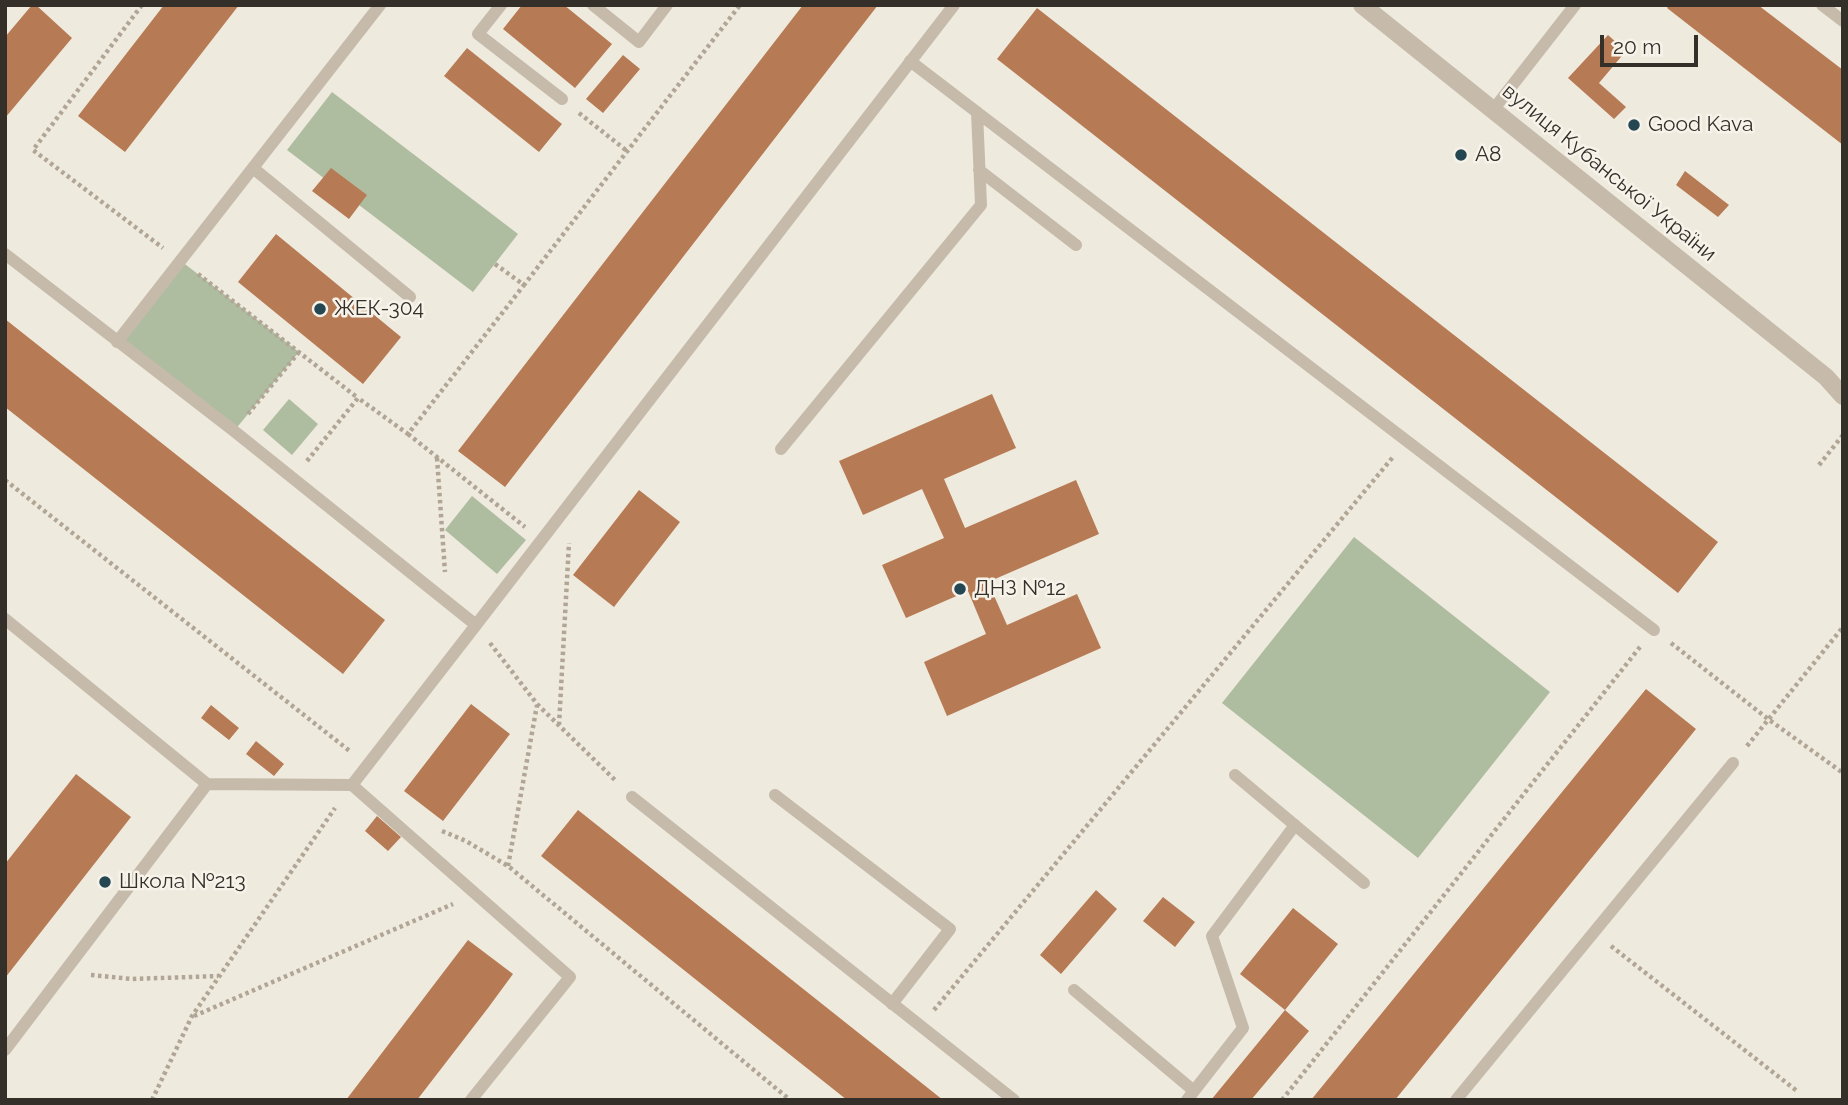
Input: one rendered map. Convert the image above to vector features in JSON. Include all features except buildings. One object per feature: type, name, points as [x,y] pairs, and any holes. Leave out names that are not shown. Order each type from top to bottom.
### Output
[{"type":"street","name":"вулиця Кубанської України","points":[[1362,5],[1835,380],[1843,396]]},
{"type":"lane","points":[[117,342],[380,5]]},
{"type":"lane","points":[[500,5],[478,34],[562,99]]},
{"type":"lane","points":[[593,5],[639,43],[667,5]]},
{"type":"lane","points":[[352,785],[954,5]]},
{"type":"lane","points":[[1493,110],[1575,5]]},
{"type":"lane","points":[[1822,5],[1843,21]]},
{"type":"lane","points":[[910,61],[1654,630]]},
{"type":"lane","points":[[781,449],[981,205],[976,112]]},
{"type":"lane","points":[[253,168],[410,297]]},
{"type":"lane","points":[[979,170],[1076,245]]},
{"type":"lane","points":[[5,254],[234,431],[476,625]]},
{"type":"lane","points":[[5,619],[207,784],[352,785],[570,977],[471,1100]]},
{"type":"lane","points":[[1456,1100],[1733,763]]},
{"type":"lane","points":[[1235,775],[1364,883]]},
{"type":"lane","points":[[5,1051],[207,784]]},
{"type":"lane","points":[[775,795],[950,929],[892,1004]]},
{"type":"lane","points":[[632,797],[1014,1100]]},
{"type":"lane","points":[[1074,990],[1190,1096],[1243,1028],[1212,936],[1295,825]]},
{"type":"path","points":[[142,5],[33,150],[408,434],[542,540]]},
{"type":"path","points":[[408,434],[740,5]]},
{"type":"path","points":[[562,99],[627,151]]},
{"type":"path","points":[[495,264],[524,285]]},
{"type":"path","points":[[234,431],[299,352]]},
{"type":"path","points":[[293,478],[358,398]]},
{"type":"path","points":[[1819,465],[1843,435]]},
{"type":"path","points":[[920,1027],[1407,440]]},
{"type":"path","points":[[437,457],[447,601]]},
{"type":"path","points":[[6,481],[367,764]]},
{"type":"path","points":[[559,725],[571,501]]},
{"type":"path","points":[[476,625],[537,704],[632,797]]},
{"type":"path","points":[[1733,763],[1843,627]]},
{"type":"path","points":[[1282,1100],[1654,630],[1768,719],[1843,773]]},
{"type":"path","points":[[508,866],[537,704]]},
{"type":"path","points":[[152,1100],[192,1016],[352,785]]},
{"type":"path","points":[[440,830],[466,841],[508,866],[790,1100]]},
{"type":"path","points":[[192,1016],[476,894]]},
{"type":"path","points":[[1594,932],[1797,1091]]},
{"type":"path","points":[[64,972],[132,979],[219,976]]},
{"type":"green space","points":[[332,92],[518,234],[473,292],[287,150]]},
{"type":"green space","points":[[181,261],[299,352],[234,431],[117,342]]},
{"type":"green space","points":[[289,399],[318,424],[292,455],[263,430]]},
{"type":"green space","points":[[472,496],[526,540],[497,574],[445,530]]},
{"type":"green space","points":[[1354,537],[1550,692],[1418,858],[1222,703]]},
{"type":"place","name":"Good Kava","points":[[1634,125]]},
{"type":"place","name":"А8","points":[[1461,155]]},
{"type":"place","name":"ЖЕК-304","points":[[320,309]]},
{"type":"place","name":"ДНЗ №12","points":[[960,589]]},
{"type":"place","name":"Школа №213","points":[[105,882]]}]
